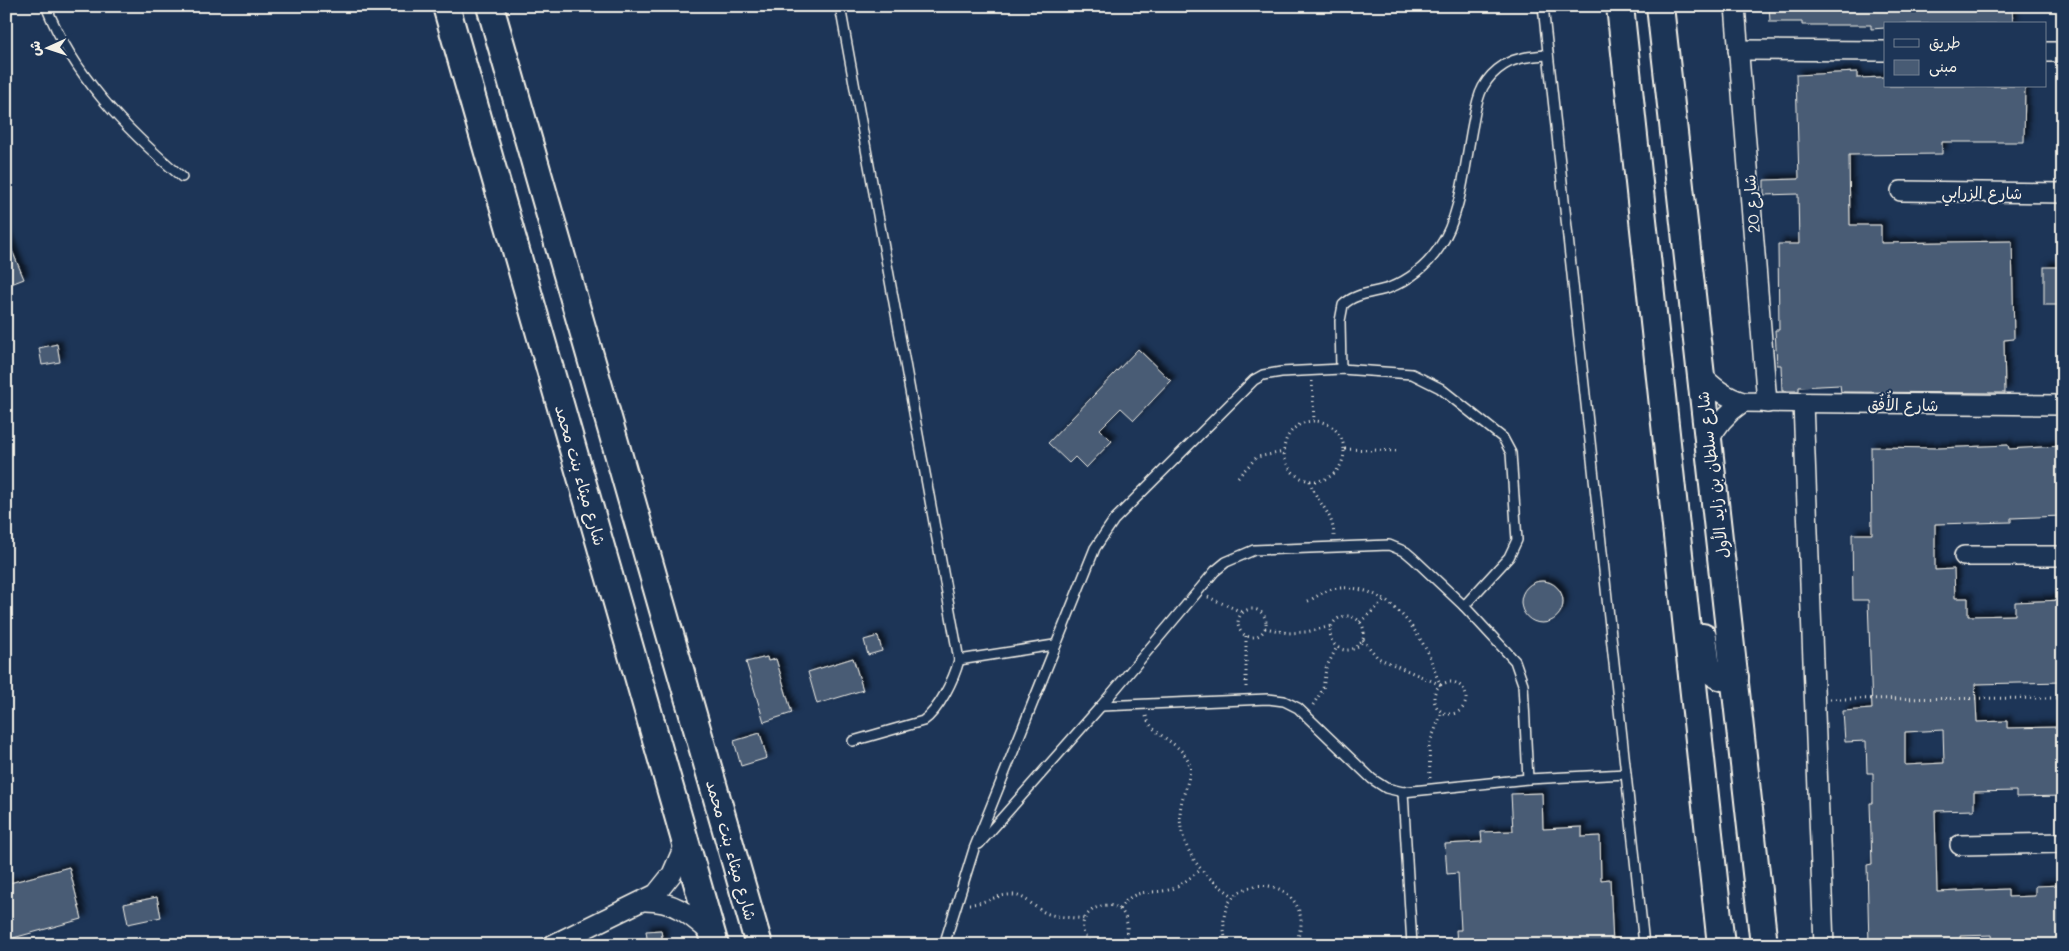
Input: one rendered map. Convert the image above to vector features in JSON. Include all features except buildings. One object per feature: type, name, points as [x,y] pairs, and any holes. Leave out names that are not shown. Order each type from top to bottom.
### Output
[{"type":"main road","name":"شارع ميثاء بنت محمد","points":[[446,6],[714,939]]},
{"type":"main road","name":"شارع ميثاء بنت محمد","points":[[490,6],[759,945]]},
{"type":"main road","points":[[1620,6],[1721,945]]},
{"type":"main road","name":"شارع سلطان بن زايد الأول","points":[[1660,6],[1764,945]]},
{"type":"main road","points":[[1676,517],[1692,559],[1697,580],[1707,668],[1716,676],[1728,679],[1735,677]]},
{"type":"street","name":"شارع 20","points":[[1735,6],[1768,403]]},
{"type":"street","points":[[1738,50],[1884,51]]},
{"type":"street","points":[[2046,52],[2063,52]]},
{"type":"street","name":"شارع الزرابي","points":[[1901,191],[2063,193]]},
{"type":"street","name":"شارع الأُفُق","points":[[1700,374],[1715,388],[1733,399],[1743,402],[2063,406]]},
{"type":"street","points":[[1708,443],[1714,430],[1722,420],[1743,402]]},
{"type":"street","points":[[1803,403],[1824,945]]},
{"type":"street","points":[[1964,556],[2063,556]]},
{"type":"street","points":[[552,945],[656,894],[672,874],[686,842]]},
{"type":"street","points":[[1960,845],[2063,843]]},
{"type":"street","points":[[645,900],[666,902],[675,906],[692,917],[714,939]]},
{"type":"lane","points":[[46,6],[78,66],[108,107],[143,144],[182,177]]},
{"type":"lane","points":[[840,6],[959,660],[931,715],[914,725],[853,741]]},
{"type":"lane","points":[[1543,6],[1644,945]]},
{"type":"lane","points":[[1341,370],[1340,321],[1343,305],[1353,298],[1389,288],[1418,272],[1430,260],[1447,234],[1460,188],[1477,104],[1489,78],[1505,64],[1524,58],[1548,55]]},
{"type":"lane","points":[[944,945],[974,849],[1054,645],[1095,548],[1114,520],[1254,380],[1272,373],[1311,370],[1402,372],[1422,377],[1440,388],[1503,438],[1508,445],[1512,461],[1517,533],[1516,546],[1509,558],[1464,606]]},
{"type":"lane","points":[[974,849],[1101,706],[1215,571],[1226,562],[1254,550],[1380,545],[1398,547],[1406,552],[1464,606],[1510,654],[1519,668],[1523,684],[1528,779]]},
{"type":"lane","points":[[959,660],[1054,645]]},
{"type":"lane","points":[[1101,706],[1268,699],[1284,701],[1298,708],[1372,779],[1386,788],[1403,792],[1528,779],[1626,774]]},
{"type":"lane","points":[[1403,792],[1412,945]]},
{"type":"path","points":[[1311,370],[1314,420]]},
{"type":"path","points":[[1314,420],[1322,421],[1335,428],[1343,441],[1345,449],[1342,464],[1332,476],[1318,481],[1310,481],[1303,479],[1288,466],[1284,444],[1298,424],[1314,420]]},
{"type":"path","points":[[1345,449],[1399,451]]},
{"type":"path","points":[[1238,477],[1257,457],[1284,452]]},
{"type":"path","points":[[1310,481],[1313,493],[1331,518],[1335,547]]},
{"type":"path","points":[[1308,601],[1332,589],[1357,590],[1381,596],[1398,611],[1416,632],[1428,653],[1435,675],[1441,685]]},
{"type":"path","points":[[1197,592],[1242,612]]},
{"type":"path","points":[[1360,622],[1385,600]]},
{"type":"path","points":[[1252,608],[1262,612],[1265,617],[1265,628],[1257,636],[1246,636],[1238,628],[1237,623],[1242,612],[1252,608]]},
{"type":"path","points":[[1265,628],[1288,633],[1306,632],[1332,626],[1342,617],[1348,616],[1360,622],[1364,634],[1362,640],[1354,649],[1342,650],[1337,647],[1331,637],[1332,626]]},
{"type":"path","points":[[1246,636],[1246,700]]},
{"type":"path","points":[[1362,640],[1378,658],[1441,685],[1453,682],[1459,684],[1466,694],[1466,701],[1460,711],[1448,714],[1442,712],[1435,702],[1435,695],[1441,685]]},
{"type":"path","points":[[1305,715],[1323,689],[1326,668],[1337,647]]},
{"type":"path","points":[[1815,700],[2063,698]]},
{"type":"path","points":[[1145,704],[1146,718],[1152,727],[1176,746],[1188,760],[1189,778],[1181,803],[1180,823],[1184,842],[1201,870],[1233,896]]},
{"type":"path","points":[[1431,789],[1429,745],[1442,712]]},
{"type":"path","points":[[1119,910],[1126,900],[1139,893],[1170,889],[1201,870]]},
{"type":"path","points":[[1229,945],[1225,939],[1223,916],[1233,896],[1252,885],[1275,886],[1293,899],[1302,920],[1295,945]]},
{"type":"path","points":[[956,904],[986,902],[1011,895],[1028,901],[1048,914],[1085,918]]},
{"type":"path","points":[[1092,945],[1084,933],[1085,918],[1097,906],[1109,905],[1119,910],[1127,922],[1128,930],[1119,945]]}]
